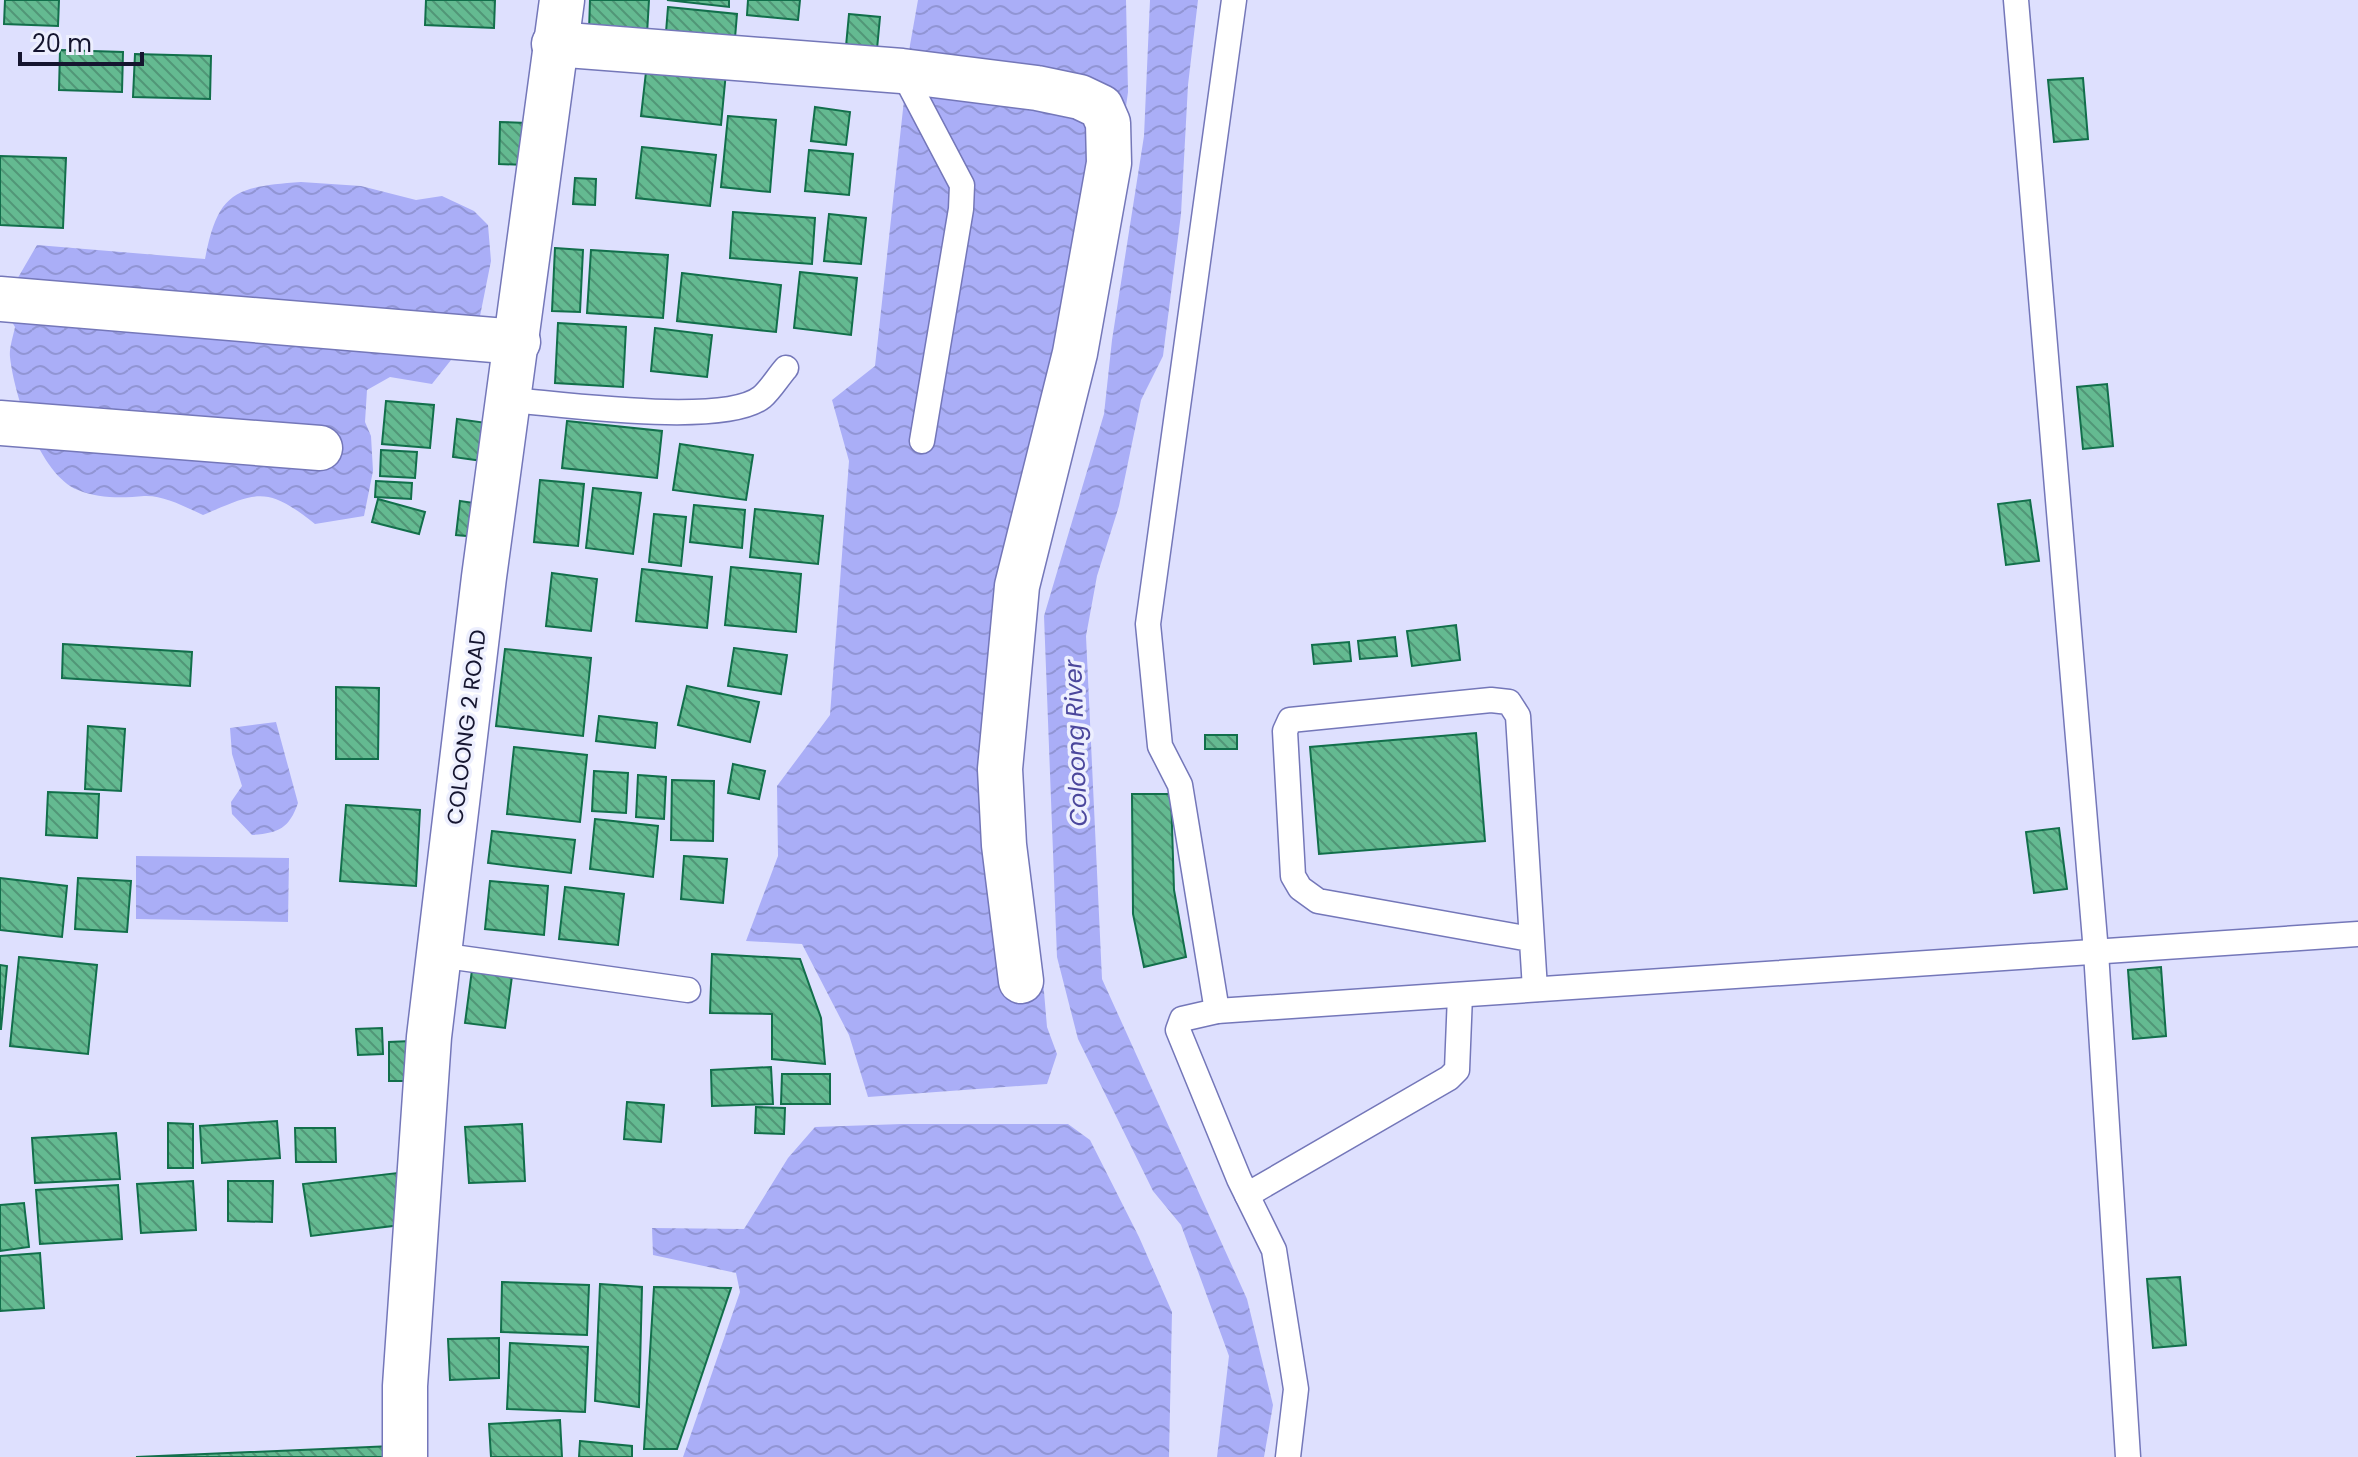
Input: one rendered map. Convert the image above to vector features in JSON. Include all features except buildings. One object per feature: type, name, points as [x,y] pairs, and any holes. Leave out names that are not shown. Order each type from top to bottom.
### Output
[{"type":"street","name":"COLOONG 2 ROAD","points":[[405,1457],[407,1355],[429,1037],[484,577],[511,400],[562,0]]},
{"type":"street","points":[[554,44],[902,71],[1037,88],[1080,97],[1101,107],[1108,123],[1109,163],[1075,353],[1016,602],[1000,769],[1004,845],[1021,981]]},
{"type":"street","points":[[0,299],[518,342]]},
{"type":"street","points":[[0,423],[320,448]]},
{"type":"lane","points":[[1217,1011],[1180,785],[1160,746],[1148,624],[1234,0]]},
{"type":"lane","points":[[2016,0],[2096,952],[2128,1457]]},
{"type":"lane","points":[[902,71],[962,185],[961,209],[922,441]]},
{"type":"lane","points":[[511,400],[695,413],[729,411],[761,398],[786,368]]},
{"type":"lane","points":[[1530,939],[1318,901],[1300,888],[1293,876],[1285,731],[1290,720],[1476,701],[1509,702],[1518,716],[1535,989]]},
{"type":"lane","points":[[1288,1457],[1296,1389],[1274,1250],[1247,1195],[1178,1030],[1182,1019],[1217,1011],[2358,934]]},
{"type":"lane","points":[[439,955],[688,990]]},
{"type":"lane","points":[[1247,1195],[1449,1078],[1457,1070],[1460,995]]},
{"type":"water","points":[[918,0],[1126,0],[1128,92],[1086,395],[1022,609],[1016,702],[1024,921],[1043,980],[1047,1027],[1057,1054],[1047,1084],[868,1097],[849,1035],[802,944],[746,941],[778,856],[777,786],[830,715],[849,461],[832,400],[875,366],[910,45]]},
{"type":"water","name":"Coloong River","points":[[1150,0],[1198,0],[1188,85],[1181,214],[1163,356],[1141,400],[1119,506],[1097,576],[1086,636],[1102,979],[1247,1299],[1273,1405],[1264,1457],[1217,1457],[1229,1356],[1181,1225],[1153,1191],[1078,1039],[1057,957],[1044,616],[1104,414],[1112,340],[1144,136]]},
{"type":"water","points":[[301,182],[361,186],[416,200],[442,196],[474,211],[488,225],[491,261],[478,326],[432,384],[390,377],[367,390],[365,422],[371,436],[373,471],[364,516],[315,524],[284,503],[261,496],[236,501],[203,515],[159,497],[94,495],[64,482],[41,451],[23,412],[10,357],[15,327],[2,305],[37,245],[205,259],[216,219],[233,197],[260,187]]},
{"type":"water","points":[[276,722],[298,803],[291,819],[281,828],[252,835],[232,814],[231,802],[242,786],[232,754],[230,728]]},
{"type":"water","points":[[136,856],[289,858],[288,922],[136,919]]},
{"type":"water","points":[[1068,1124],[1090,1140],[1139,1237],[1172,1312],[1169,1457],[683,1457],[740,1292],[736,1273],[653,1255],[652,1228],[744,1229],[788,1158],[815,1127]]}]
